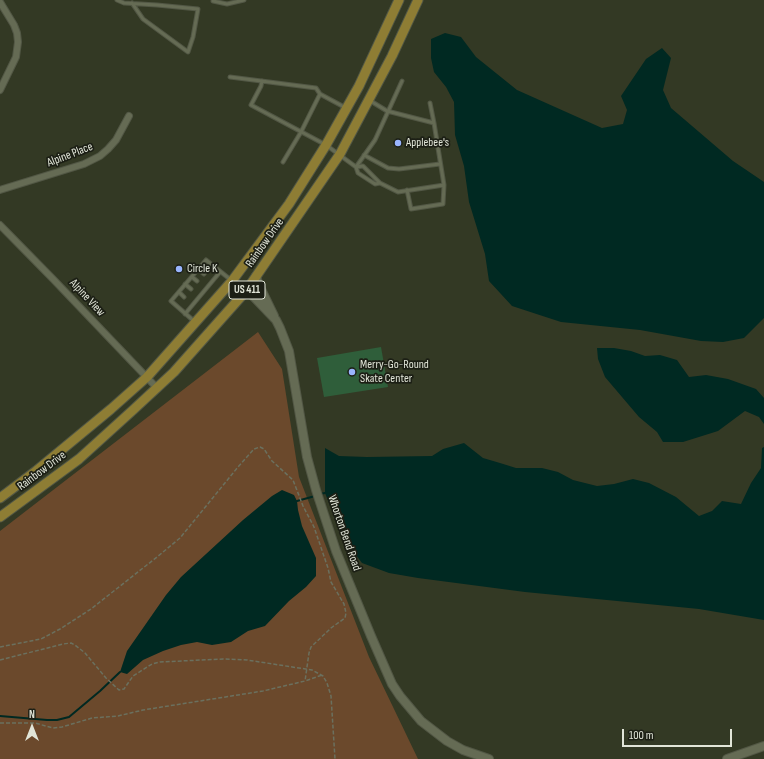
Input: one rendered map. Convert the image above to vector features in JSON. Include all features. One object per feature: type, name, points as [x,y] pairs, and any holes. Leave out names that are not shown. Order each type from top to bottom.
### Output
[{"type":"main road","name":"Rainbow Drive","points":[[0,498],[36,471],[147,378],[232,281],[289,204],[326,144],[359,86],[399,0]]},
{"type":"main road","name":"Rainbow Drive","points":[[0,518],[79,459],[157,388],[174,372],[246,290],[340,154],[392,56],[418,0]]},
{"type":"main road","points":[[256,276],[258,284],[272,309],[276,320]]},
{"type":"main road","name":"Whorton Bend Road","points":[[232,281],[246,290],[276,320],[289,351],[307,457],[316,490],[336,551],[383,665],[400,696],[421,721],[447,741],[463,750],[489,759]]},
{"type":"main road","points":[[727,759],[764,746]]},
{"type":"street","points":[[0,2],[14,25],[18,42],[16,56],[0,90]]},
{"type":"street","name":"Alpine Place","points":[[0,190],[84,164],[100,156],[116,140],[129,116]]},
{"type":"street","name":"Alpine View","points":[[0,225],[157,388]]},
{"type":"lane","points":[[117,0],[124,3],[132,3],[198,10],[193,38],[188,52],[143,19],[132,3]]},
{"type":"lane","points":[[213,1],[227,4],[244,0]]},
{"type":"lane","points":[[230,77],[316,88],[320,94],[347,108]]},
{"type":"lane","points":[[262,81],[251,105],[326,144],[356,167],[358,173],[375,184],[380,182]]},
{"type":"lane","points":[[356,167],[375,140],[402,81]]},
{"type":"lane","points":[[283,162],[301,132],[320,94]]},
{"type":"lane","points":[[369,100],[387,111],[434,123]]},
{"type":"lane","points":[[407,190],[411,209],[443,204],[444,185],[430,103]]},
{"type":"lane","points":[[364,155],[388,168],[399,169],[440,164]]},
{"type":"lane","points":[[356,167],[363,166],[380,182],[398,192],[444,185]]},
{"type":"lane","points":[[196,323],[171,301],[178,292],[206,260],[232,281]]},
{"type":"lane","points":[[198,269],[204,274]]},
{"type":"lane","points":[[185,314],[192,303],[220,272]]},
{"type":"lane","points":[[192,277],[197,281]]},
{"type":"lane","points":[[185,284],[191,289]]},
{"type":"lane","points":[[178,292],[184,297]]},
{"type":"path","points":[[0,646],[41,639],[60,629],[90,609],[157,558],[180,538],[193,524],[203,509],[254,449],[260,447],[264,449],[272,461],[293,480],[303,506],[314,527],[328,568],[331,582],[344,604],[346,613],[345,618],[331,628],[312,647],[306,681]]},
{"type":"path","points":[[0,660],[71,643],[76,645],[85,653],[106,678],[119,690],[124,688],[133,676],[152,664],[160,662],[223,659],[247,660],[312,670],[322,676],[327,683],[331,696],[335,759]]},
{"type":"path","points":[[0,723],[35,723],[53,728],[62,727],[92,718],[118,716],[143,710],[263,691],[322,676]]},
{"type":"shaded area","points":[[258,332],[282,369],[299,477],[369,657],[418,759],[0,759],[0,531]]},
{"type":"water","points":[[445,33],[461,37],[476,57],[517,90],[602,128],[623,124],[627,110],[621,96],[646,59],[662,48],[671,58],[663,90],[671,108],[733,161],[764,182],[764,318],[744,338],[723,342],[701,341],[640,330],[561,322],[512,306],[489,281],[485,254],[469,202],[464,166],[455,135],[454,102],[446,87],[434,72],[431,58],[431,39]]},
{"type":"water","points":[[597,348],[614,348],[631,351],[645,356],[660,355],[677,360],[689,377],[706,375],[728,379],[756,389],[764,398],[764,424],[759,417],[745,411],[718,431],[683,442],[663,442],[657,432],[639,417],[605,377],[598,359]]},
{"type":"water","points":[[464,443],[483,458],[516,468],[542,468],[558,472],[573,480],[597,486],[614,484],[633,479],[649,483],[676,497],[699,516],[712,511],[722,501],[741,504],[751,483],[761,468],[762,448],[764,447],[764,620],[699,609],[525,592],[418,578],[389,573],[362,563],[343,538],[325,493],[325,448],[339,456],[432,456],[443,449]]},
{"type":"water","points":[[282,490],[294,495],[297,501],[302,526],[316,558],[316,576],[265,626],[248,631],[231,642],[212,645],[197,642],[181,645],[143,660],[127,674],[120,672],[127,651],[166,595],[181,577],[243,520],[272,496]]},
{"type":"building","name":"Merry-Go-Round Skate Center","points":[[381,347],[388,387],[324,397],[317,358]]},
{"type":"waterway","points":[[320,494],[325,493]]},
{"type":"waterway","points":[[297,501],[315,496]]},
{"type":"waterway","points":[[0,716],[47,720],[57,720],[69,717],[120,672]]},
{"type":"place","name":"Applebee's","points":[[398,143]]},
{"type":"place","name":"Circle K","points":[[179,269]]},
{"type":"place","name":"Merry-Go-Round Skate Center","points":[[352,372]]}]
